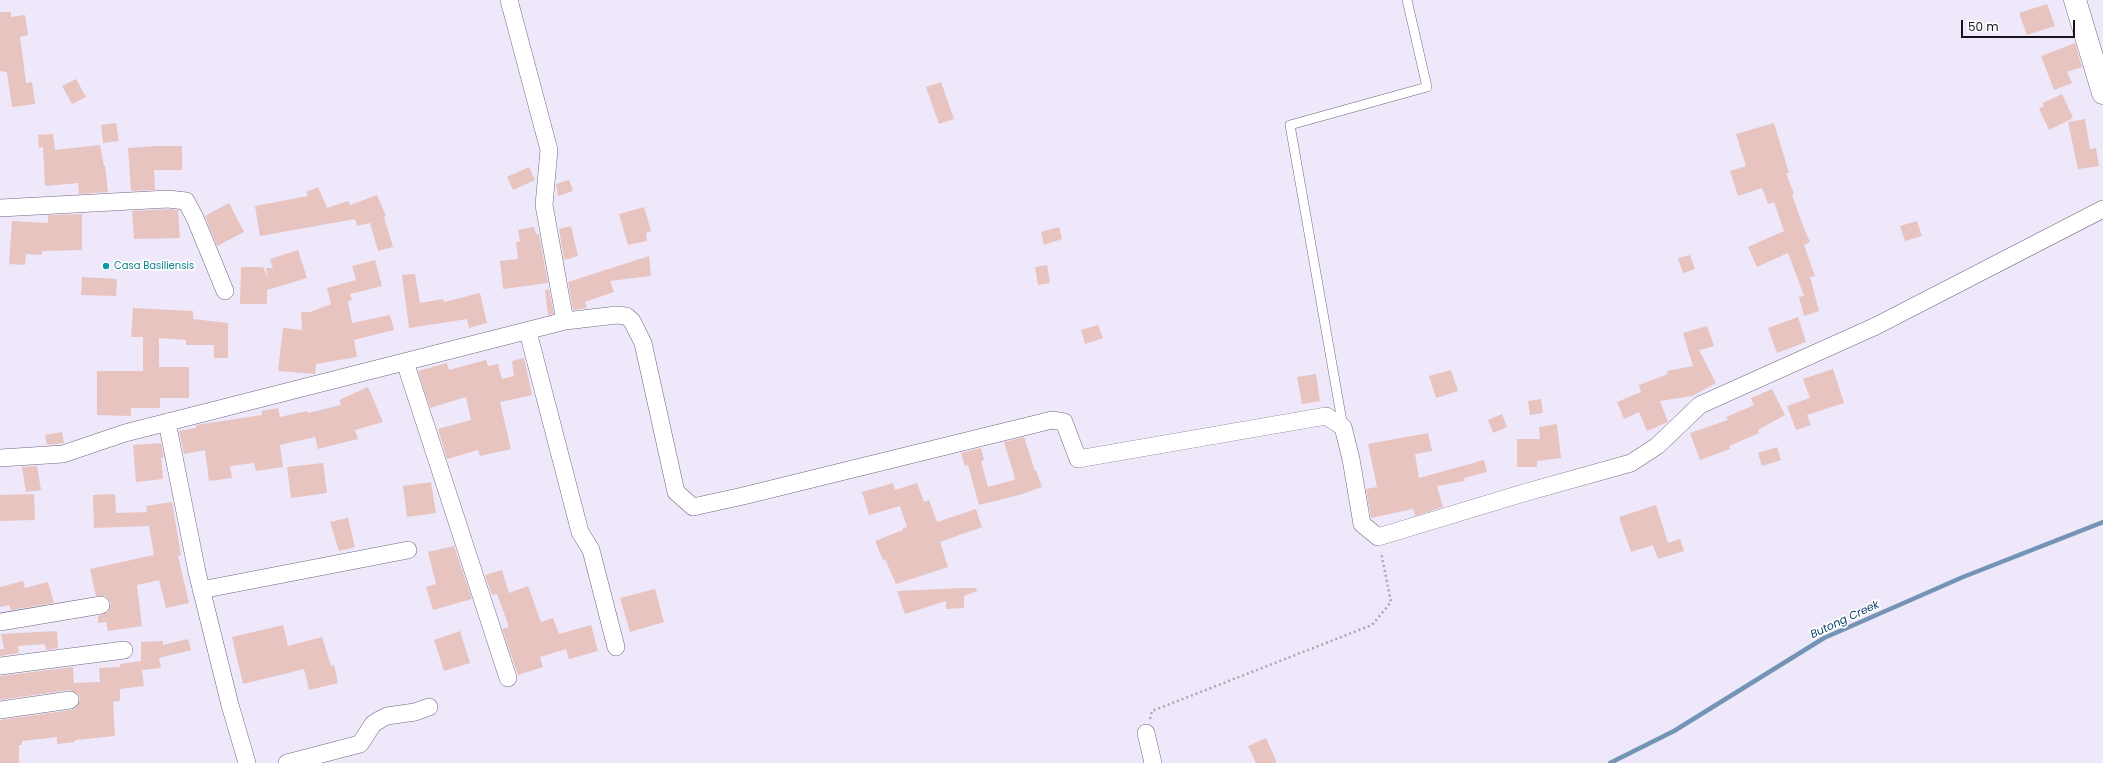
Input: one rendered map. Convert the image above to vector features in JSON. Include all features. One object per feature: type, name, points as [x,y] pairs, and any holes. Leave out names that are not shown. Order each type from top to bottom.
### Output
[{"type":"street","points":[[509,0],[549,150],[544,205],[566,321]]},
{"type":"street","points":[[2075,0],[2103,93]]},
{"type":"street","points":[[0,208],[168,199],[186,201],[195,218],[225,291]]},
{"type":"street","points":[[0,458],[63,454],[125,433],[528,332],[566,321],[617,315],[626,316],[632,321],[643,343],[676,492],[693,506],[743,496],[1052,420],[1064,422],[1078,459],[1326,416],[1343,428],[1351,459],[1362,524],[1378,537],[1527,492],[1631,463],[1657,446],[1700,405],[1876,326],[2103,209]]},
{"type":"street","points":[[528,332],[580,532],[591,550],[616,647]]},
{"type":"street","points":[[405,362],[508,678]]},
{"type":"street","points":[[167,422],[202,590],[230,705],[247,763]]},
{"type":"street","points":[[202,590],[408,550]]},
{"type":"street","points":[[0,622],[101,604]]},
{"type":"street","points":[[0,666],[124,650]]},
{"type":"street","points":[[0,710],[70,700]]},
{"type":"street","points":[[287,763],[360,744],[373,724],[381,719],[387,716],[415,712],[429,707]]},
{"type":"street","points":[[1146,733],[1153,763]]},
{"type":"lane","points":[[1343,428],[1290,125],[1427,86],[1407,0]]},
{"type":"path","points":[[1146,733],[1152,711],[1372,626],[1391,602],[1378,537]]},
{"type":"building","points":[[2047,4],[2055,26],[2027,35],[2019,13]]},
{"type":"building","points":[[0,12],[11,12],[11,17],[25,15],[28,35],[20,37],[26,83],[32,82],[35,104],[12,107],[7,72],[0,71]]},
{"type":"building","points":[[2075,43],[2082,67],[2067,72],[2072,83],[2054,90],[2041,56]]},
{"type":"building","points":[[76,79],[86,97],[72,104],[62,86]]},
{"type":"building","points":[[941,82],[954,119],[939,124],[926,87]]},
{"type":"building","points":[[2062,94],[2073,118],[2049,130],[2039,109],[2044,106],[2043,103]]},
{"type":"building","points":[[2085,119],[2090,149],[2096,148],[2099,166],[2078,169],[2068,122]]},
{"type":"building","points":[[116,123],[119,141],[103,143],[101,125]]},
{"type":"building","points":[[1774,123],[1789,173],[1786,173],[1794,194],[1792,195],[1810,242],[1804,245],[1815,276],[1810,277],[1819,311],[1804,316],[1799,297],[1804,296],[1788,253],[1757,267],[1748,247],[1784,231],[1774,202],[1768,204],[1762,188],[1738,196],[1730,171],[1746,166],[1736,134]]},
{"type":"building","points":[[53,134],[55,150],[100,145],[105,166],[108,192],[79,194],[78,183],[45,186],[43,147],[39,148],[38,135]]},
{"type":"building","points":[[182,146],[182,170],[154,170],[155,190],[131,191],[128,148]]},
{"type":"building","points":[[529,167],[535,180],[513,190],[507,177]]},
{"type":"building","points":[[569,180],[573,191],[558,196],[556,184]]},
{"type":"building","points":[[318,187],[327,208],[348,201],[350,205],[377,195],[386,216],[384,217],[393,247],[378,251],[370,223],[357,226],[355,219],[260,236],[255,206],[308,196],[306,192]]},
{"type":"building","points":[[229,203],[244,232],[217,246],[205,216]]},
{"type":"building","points":[[644,207],[651,231],[646,233],[647,241],[628,245],[619,214]]},
{"type":"building","points":[[178,210],[180,238],[134,239],[132,211]]},
{"type":"building","points":[[82,214],[82,250],[42,251],[42,255],[26,254],[25,265],[9,264],[12,221],[48,223],[48,215]]},
{"type":"building","points":[[1917,221],[1922,236],[1905,241],[1900,226]]},
{"type":"building","points":[[571,226],[578,256],[564,260],[559,229]]},
{"type":"building","points":[[534,227],[536,234],[539,234],[548,283],[503,289],[500,261],[518,259],[516,242],[520,242],[518,230]]},
{"type":"building","points":[[1059,227],[1062,239],[1044,245],[1041,232]]},
{"type":"building","points":[[298,250],[307,278],[267,290],[267,304],[240,304],[241,267],[263,267],[268,278],[266,268],[273,268],[270,259]]},
{"type":"building","points":[[1690,255],[1695,269],[1683,273],[1678,258]]},
{"type":"building","points":[[649,256],[651,276],[610,281],[614,292],[585,302],[587,308],[573,310],[568,282]]},
{"type":"building","points":[[375,260],[382,286],[350,294],[352,300],[348,301],[352,323],[390,315],[394,330],[354,340],[357,357],[316,364],[315,374],[278,371],[283,328],[302,330],[301,312],[310,312],[331,304],[327,288],[356,280],[352,266]]},
{"type":"building","points":[[1047,265],[1050,283],[1038,285],[1035,267]]},
{"type":"building","points":[[415,274],[420,303],[443,299],[444,302],[480,293],[487,323],[469,328],[467,319],[409,328],[402,275]]},
{"type":"building","points":[[82,277],[117,279],[116,296],[81,295]]},
{"type":"building","points":[[549,289],[554,314],[548,315],[545,290]]},
{"type":"building","points":[[133,308],[193,311],[193,319],[228,323],[228,358],[214,358],[214,345],[186,345],[186,340],[159,338],[159,367],[189,367],[189,398],[160,398],[160,408],[131,408],[131,416],[97,415],[97,371],[143,371],[143,337],[131,337]]},
{"type":"building","points":[[1798,317],[1806,342],[1777,353],[1768,328]]},
{"type":"building","points":[[1098,325],[1103,338],[1085,344],[1081,330]]},
{"type":"building","points":[[1707,326],[1714,346],[1699,350],[1716,383],[1692,396],[1660,401],[1668,422],[1647,431],[1639,412],[1624,419],[1617,402],[1641,392],[1639,385],[1668,374],[1667,371],[1693,366],[1683,333]]},
{"type":"building","points":[[524,358],[532,395],[500,402],[511,449],[480,456],[478,450],[447,459],[438,429],[471,420],[466,397],[430,408],[418,371],[447,363],[449,370],[486,360],[488,366],[498,364],[502,379],[514,376],[512,361]]},
{"type":"building","points":[[1833,369],[1844,403],[1807,415],[1811,425],[1796,430],[1787,406],[1810,398],[1803,379]]},
{"type":"building","points":[[1451,370],[1458,391],[1436,398],[1429,376]]},
{"type":"building","points":[[1316,374],[1320,401],[1302,404],[1297,377]]},
{"type":"building","points":[[368,387],[383,422],[355,430],[358,439],[318,449],[315,437],[280,445],[283,467],[256,471],[254,463],[230,466],[232,478],[209,481],[205,450],[184,454],[179,431],[196,428],[196,425],[262,415],[262,411],[278,408],[280,417],[307,411],[308,413],[341,405],[339,400]]},
{"type":"building","points":[[1772,389],[1785,415],[1758,430],[1759,433],[1729,446],[1730,449],[1700,460],[1690,433],[1728,420],[1726,417],[1754,405],[1751,398]]},
{"type":"building","points":[[1541,399],[1543,413],[1530,415],[1528,401]]},
{"type":"building","points":[[1502,414],[1507,427],[1493,433],[1488,420]]},
{"type":"building","points":[[1557,424],[1561,458],[1537,461],[1537,467],[1517,467],[1517,439],[1540,439],[1539,427]]},
{"type":"building","points":[[62,432],[64,443],[47,445],[45,435]]},
{"type":"building","points":[[1428,433],[1432,451],[1415,454],[1419,478],[1484,460],[1487,472],[1464,478],[1465,481],[1437,486],[1443,507],[1415,516],[1413,509],[1371,518],[1366,489],[1377,487],[1368,444]]},
{"type":"building","points":[[1024,437],[1042,487],[1019,495],[979,505],[968,465],[965,466],[961,453],[981,448],[984,460],[981,461],[988,487],[1014,480],[1015,478],[1004,442]]},
{"type":"building","points":[[161,443],[164,457],[161,458],[163,479],[136,482],[133,445]]},
{"type":"building","points":[[1777,447],[1781,460],[1762,466],[1758,453]]},
{"type":"building","points":[[323,463],[327,493],[291,498],[287,467]]},
{"type":"building","points":[[37,466],[41,490],[26,492],[22,467]]},
{"type":"building","points":[[431,482],[436,513],[407,517],[403,486]]},
{"type":"building","points":[[893,483],[895,490],[917,483],[924,502],[929,500],[937,522],[976,509],[982,527],[940,542],[948,567],[896,584],[875,541],[907,527],[900,506],[869,515],[862,492]]},
{"type":"building","points":[[34,494],[35,520],[0,521],[0,495]]},
{"type":"building","points":[[115,494],[116,513],[147,512],[146,506],[172,502],[181,555],[178,556],[189,603],[166,608],[159,580],[137,585],[142,626],[108,631],[106,622],[98,623],[98,616],[108,612],[111,603],[105,596],[96,596],[90,569],[154,555],[149,526],[94,528],[93,495]]},
{"type":"building","points":[[1656,505],[1668,543],[1680,539],[1684,551],[1658,559],[1653,545],[1631,552],[1619,517]]},
{"type":"building","points":[[348,518],[355,547],[339,551],[330,522]]},
{"type":"building","points":[[454,546],[472,599],[433,610],[426,587],[436,584],[428,552]]},
{"type":"building","points":[[502,570],[509,593],[528,586],[541,622],[553,618],[559,634],[591,625],[598,651],[569,659],[566,649],[540,657],[543,667],[518,675],[502,629],[509,627],[497,594],[492,595],[485,575]]},
{"type":"building","points":[[23,581],[25,588],[48,582],[54,603],[11,610],[9,605],[0,607],[0,587]]},
{"type":"building","points":[[976,588],[977,591],[964,596],[964,608],[946,609],[946,601],[905,614],[897,591]]},
{"type":"building","points":[[655,589],[664,622],[630,632],[620,598]]},
{"type":"building","points":[[283,625],[288,646],[322,637],[331,666],[334,665],[338,683],[309,690],[304,669],[243,684],[232,637]]},
{"type":"building","points":[[57,631],[58,648],[46,650],[45,644],[18,646],[19,653],[0,656],[0,649],[4,649],[1,634]]},
{"type":"building","points":[[460,631],[470,663],[444,671],[434,640]]},
{"type":"building","points":[[188,639],[191,650],[159,658],[161,668],[142,670],[144,686],[120,689],[120,701],[113,702],[115,736],[75,740],[75,742],[57,744],[57,737],[22,741],[22,745],[19,745],[19,763],[0,763],[0,720],[71,710],[76,708],[80,699],[78,694],[69,690],[0,700],[0,676],[73,667],[74,683],[100,682],[99,668],[120,667],[120,664],[141,661],[141,642],[163,641],[163,645]]},
{"type":"building","points":[[1266,738],[1277,763],[1256,763],[1248,746]]},
{"type":"waterway","name":"Butong Creek","points":[[1610,763],[1674,731],[1824,638],[1963,577],[2103,522]]},
{"type":"place","name":"Casa Basiliensis","points":[[106,266]]}]
